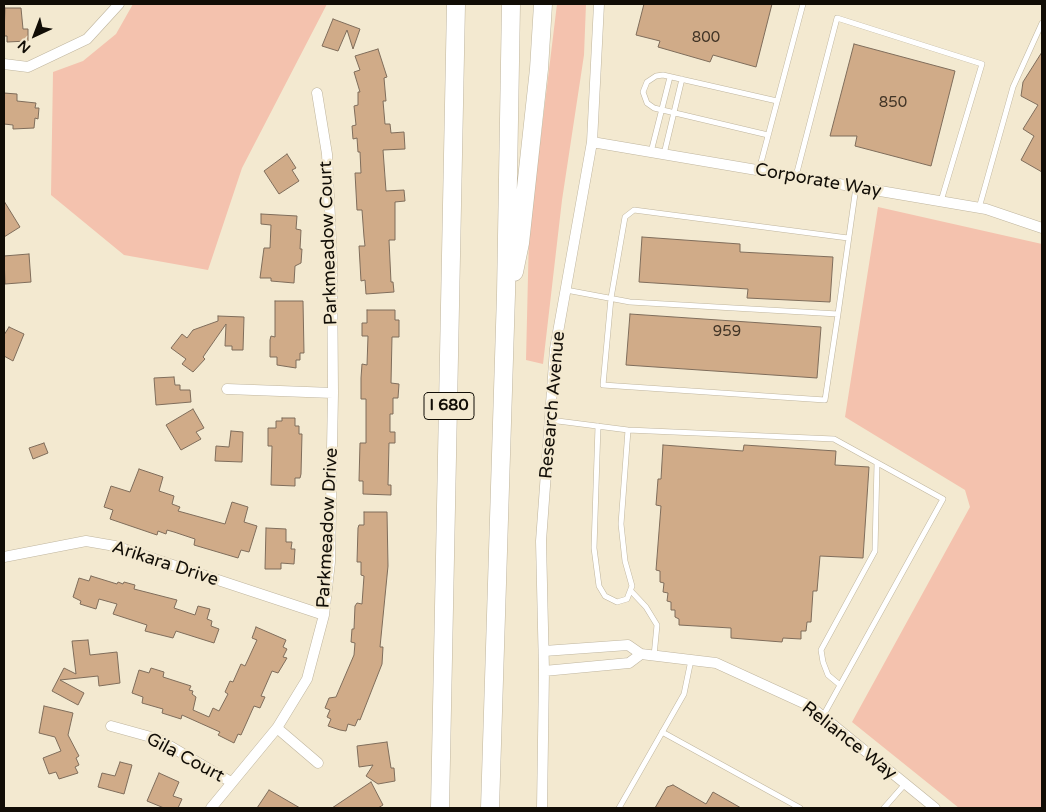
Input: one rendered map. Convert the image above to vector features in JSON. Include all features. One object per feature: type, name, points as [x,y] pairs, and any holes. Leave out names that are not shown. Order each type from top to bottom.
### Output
[{"type":"highway","name":"I 680","points":[[440,808],[455,44],[454,4]]},
{"type":"highway","points":[[490,808],[506,294],[511,4]]},
{"type":"highway","points":[[506,294],[516,267],[520,243],[539,69],[543,4]]},
{"type":"street","points":[[4,64],[28,67],[87,40],[119,4]]},
{"type":"street","name":"Research Avenue","points":[[542,808],[544,651],[541,541],[555,349],[592,142],[599,4]]},
{"type":"street","name":"Parkmeadow Court","points":[[317,93],[327,154],[332,262],[333,393]]},
{"type":"street","name":"Corporate Way","points":[[592,142],[979,208],[1042,228]]},
{"type":"street","points":[[227,389],[333,393]]},
{"type":"street","name":"Parkmeadow Drive","points":[[212,808],[231,782],[277,728],[307,679],[324,616],[330,562],[333,393]]},
{"type":"street","name":"Arikara Drive","points":[[4,557],[86,541],[115,546],[324,616]]},
{"type":"street","name":"Reliance Way","points":[[544,651],[628,645],[641,654],[716,663],[810,706],[935,808]]},
{"type":"street","points":[[544,671],[629,663],[641,654]]},
{"type":"street","name":"Gila Court","points":[[111,726],[158,739],[231,782]]},
{"type":"street","points":[[277,728],[318,763]]},
{"type":"lane","points":[[759,171],[803,4]]},
{"type":"lane","points":[[796,177],[837,18],[982,64],[941,202]]},
{"type":"lane","points":[[979,208],[1013,86],[1042,23]]},
{"type":"lane","points":[[768,135],[654,108],[647,103],[643,92],[647,82],[656,76],[670,77],[777,101]]},
{"type":"lane","points":[[651,152],[670,77]]},
{"type":"lane","points":[[664,155],[682,80]]},
{"type":"lane","points":[[848,238],[634,210],[625,217],[611,298],[603,385],[825,400],[856,187]]},
{"type":"lane","points":[[566,290],[630,302],[838,314]]},
{"type":"lane","points":[[550,420],[628,430],[834,439],[943,499],[823,717]]},
{"type":"lane","points":[[598,426],[594,548],[599,586],[605,596],[617,602],[627,599],[631,592]]},
{"type":"lane","points":[[628,430],[621,524],[631,592],[646,607],[657,625],[654,656]]},
{"type":"lane","points":[[840,685],[828,675],[823,662],[822,650],[875,551],[878,463]]},
{"type":"lane","points":[[619,808],[684,694],[691,660]]},
{"type":"lane","points":[[662,732],[800,808]]},
{"type":"lane","points":[[884,808],[905,784]]},
{"type":"shaded area","points":[[133,4],[327,4],[242,168],[208,270],[124,255],[51,195],[53,72],[83,61],[116,34]]},
{"type":"shaded area","points":[[557,4],[586,4],[584,55],[562,200],[543,364],[526,360],[529,234]]},
{"type":"shaded area","points":[[878,207],[1042,244],[1042,808],[959,808],[852,722],[970,507],[965,490],[845,417]]},
{"type":"building","points":[[644,4],[772,4],[756,67],[713,55],[710,62],[658,47],[660,41],[636,35]]},
{"type":"building","points":[[5,8],[21,8],[23,29],[28,29],[28,41],[7,42],[7,36],[4,36]]},
{"type":"building","points":[[333,19],[360,29],[353,49],[347,30],[338,51],[322,46]]},
{"type":"building","points":[[854,44],[955,71],[931,166],[855,146],[857,136],[830,136]]},
{"type":"building","points":[[378,49],[387,77],[384,78],[386,101],[383,101],[385,124],[390,124],[391,133],[404,132],[405,149],[383,150],[386,191],[404,190],[405,201],[395,202],[395,240],[389,240],[391,282],[393,282],[394,292],[366,294],[365,280],[361,281],[359,246],[365,246],[362,210],[357,210],[355,173],[361,173],[360,152],[358,152],[357,138],[353,139],[352,126],[356,125],[354,106],[358,105],[358,92],[360,92],[354,72],[360,70],[355,56]]},
{"type":"building","points":[[1042,52],[1042,172],[1021,160],[1034,136],[1023,129],[1038,105],[1021,96],[1023,82]]},
{"type":"building","points":[[4,93],[17,94],[17,101],[36,103],[35,108],[39,108],[38,119],[35,118],[34,128],[13,129],[13,125],[4,124]]},
{"type":"building","points":[[287,154],[296,168],[292,170],[299,181],[279,194],[264,171]]},
{"type":"building","points":[[4,201],[20,227],[4,237]]},
{"type":"building","points":[[261,214],[297,216],[296,229],[301,230],[300,249],[302,249],[301,263],[295,266],[294,283],[271,281],[271,278],[260,278],[264,248],[270,248],[271,225],[261,224]]},
{"type":"building","points":[[642,237],[740,244],[740,252],[833,257],[830,302],[747,298],[748,289],[639,282]]},
{"type":"building","points":[[29,254],[31,282],[5,284],[4,256]]},
{"type":"building","points":[[275,301],[303,301],[304,353],[300,353],[300,360],[296,360],[296,368],[277,365],[277,357],[270,357],[271,336],[275,337]]},
{"type":"building","points":[[367,310],[395,310],[395,320],[399,320],[399,337],[392,337],[391,383],[399,384],[398,398],[393,398],[393,414],[390,414],[390,432],[395,432],[395,443],[389,443],[388,485],[391,485],[391,495],[363,494],[363,481],[359,481],[360,443],[366,443],[366,399],[361,399],[361,378],[362,364],[367,365],[368,336],[362,336],[362,323],[367,323]]},
{"type":"building","points":[[630,314],[821,327],[817,378],[626,365]]},
{"type":"building","points":[[218,316],[244,317],[243,350],[232,350],[232,346],[225,346],[226,324],[203,357],[205,359],[193,372],[182,364],[186,359],[171,348],[182,334],[187,338],[193,330],[218,321]]},
{"type":"building","points":[[9,327],[24,334],[13,361],[4,356],[4,335]]},
{"type":"building","points":[[174,377],[175,385],[180,385],[180,390],[190,390],[191,402],[156,405],[154,378]]},
{"type":"building","points":[[193,409],[204,428],[196,432],[201,439],[181,450],[166,425]]},
{"type":"building","points":[[282,418],[295,418],[295,426],[299,426],[299,434],[302,434],[301,474],[300,478],[295,478],[295,486],[271,485],[272,446],[268,446],[268,428],[276,428],[276,421],[282,421]]},
{"type":"building","points":[[231,431],[243,432],[242,462],[215,461],[216,446],[229,447]]},
{"type":"building","points":[[44,443],[48,453],[33,459],[29,448]]},
{"type":"building","points":[[663,445],[743,451],[744,445],[836,451],[835,465],[869,467],[863,558],[820,556],[817,591],[813,591],[811,622],[807,622],[806,631],[801,631],[801,639],[783,638],[782,642],[731,638],[731,628],[679,625],[679,619],[675,617],[675,610],[671,610],[671,602],[667,601],[668,593],[663,592],[664,583],[660,582],[660,571],[656,570],[661,506],[656,505],[658,479],[661,479]]},
{"type":"building","points":[[139,469],[163,477],[159,491],[174,496],[172,504],[180,507],[178,511],[225,524],[232,502],[248,507],[244,522],[257,526],[249,552],[241,550],[238,558],[194,545],[195,539],[174,532],[167,530],[166,534],[158,531],[157,535],[110,519],[113,510],[104,507],[111,486],[130,492]]},
{"type":"building","points":[[364,512],[387,512],[388,566],[380,647],[383,647],[382,664],[360,720],[358,719],[355,726],[348,724],[346,731],[328,726],[331,719],[327,717],[330,710],[325,708],[329,698],[336,697],[354,655],[355,643],[351,642],[352,629],[354,629],[355,606],[357,603],[362,604],[364,576],[361,575],[361,562],[357,562],[358,528],[359,525],[364,525]]},
{"type":"building","points":[[266,528],[286,529],[286,542],[292,542],[291,549],[295,549],[294,564],[281,563],[281,569],[265,569]]},
{"type":"building","points":[[91,576],[117,584],[118,582],[123,584],[124,582],[135,585],[134,589],[177,600],[174,608],[195,615],[198,606],[210,609],[207,619],[212,621],[211,626],[219,629],[214,643],[176,631],[173,638],[145,631],[147,625],[113,614],[117,604],[99,599],[96,609],[80,604],[81,601],[73,597],[79,578],[89,581]]},
{"type":"building","points":[[256,627],[286,640],[283,647],[287,649],[283,657],[287,658],[278,673],[272,671],[261,696],[265,697],[260,708],[254,706],[241,735],[238,734],[234,743],[218,735],[220,732],[182,715],[181,719],[162,713],[163,709],[142,703],[143,697],[132,693],[139,670],[149,673],[151,668],[164,672],[163,677],[191,686],[189,690],[193,691],[192,694],[196,697],[193,710],[209,717],[213,708],[219,711],[228,694],[225,692],[230,681],[233,682],[241,664],[245,666],[257,640],[252,638]]},
{"type":"building","points":[[88,640],[90,655],[117,652],[120,683],[99,686],[98,676],[60,680],[84,693],[78,705],[52,691],[64,668],[76,674],[72,641]]},
{"type":"building","points":[[44,706],[73,713],[68,735],[79,756],[76,758],[79,765],[75,767],[78,773],[59,779],[56,772],[49,774],[43,758],[61,751],[55,737],[39,733]]},
{"type":"building","points":[[387,742],[391,768],[394,768],[395,781],[378,784],[366,776],[373,765],[359,767],[357,746]]},
{"type":"building","points":[[120,762],[132,765],[124,794],[98,787],[102,773],[115,776]]},
{"type":"building","points":[[159,773],[179,782],[173,796],[182,799],[178,808],[164,808],[147,801]]},
{"type":"building","points":[[371,782],[383,805],[378,808],[332,808]]},
{"type":"building","points":[[673,785],[706,804],[713,792],[741,808],[655,808],[667,787]]},
{"type":"building","points":[[269,790],[300,808],[257,808]]}]
